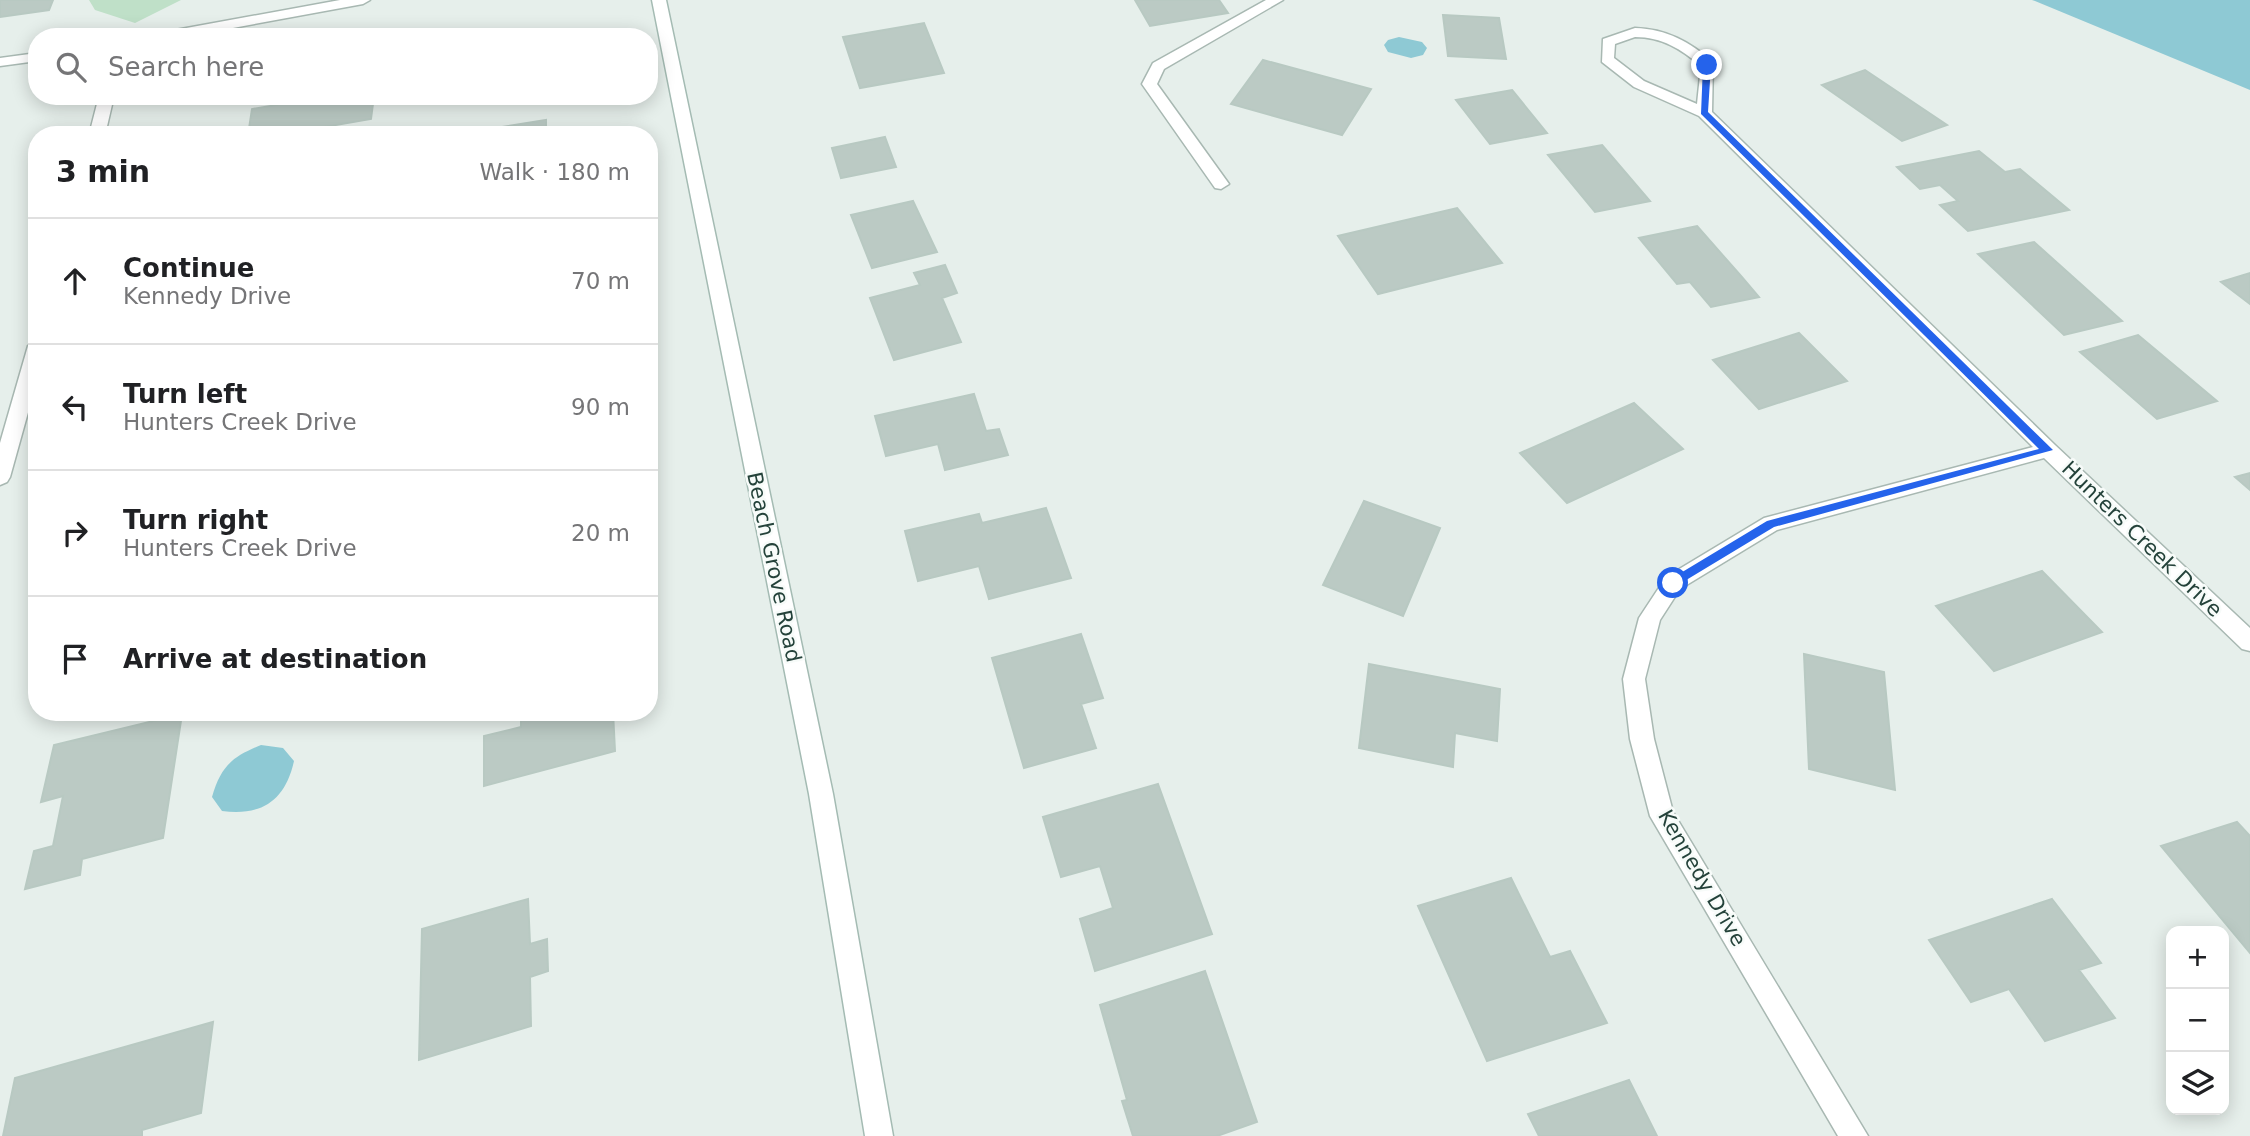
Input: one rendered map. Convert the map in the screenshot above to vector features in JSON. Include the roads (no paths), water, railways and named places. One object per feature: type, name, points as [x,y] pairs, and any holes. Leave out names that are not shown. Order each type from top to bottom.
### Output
[{"type":"street","points":[[209,28],[363,0]]},
{"type":"street","name":"Beach Grove Road","points":[[659,0],[712,272],[821,794],[879,1136]]},
{"type":"street","points":[[1221,184],[1149,84],[1158,66],[1276,0]]},
{"type":"street","name":"Hunters Creek Drive","points":[[1704,113],[1707,65],[1685,45],[1658,33],[1624,33],[1608,42],[1607,60],[1639,84],[1704,113],[2048,450],[2250,642]]},
{"type":"street","points":[[0,62],[28,58]]},
{"type":"street","points":[[99,126],[105,105]]},
{"type":"street","points":[[0,477],[28,378]]},
{"type":"street","name":"Kennedy Drive","points":[[1854,1136],[1662,816],[1642,739],[1634,679],[1650,618],[1673,583],[1771,524],[2048,450]]},
{"type":"water","points":[[2032,0],[2250,0],[2250,90],[2035,1]]},
{"type":"water","points":[[1399,37],[1422,42],[1427,48],[1423,55],[1411,58],[1388,52],[1384,45],[1388,40]]},
{"type":"water","points":[[261,745],[283,748],[294,761],[285,786],[278,796],[260,808],[249,811],[222,811],[212,797],[219,777],[235,759]]}]
